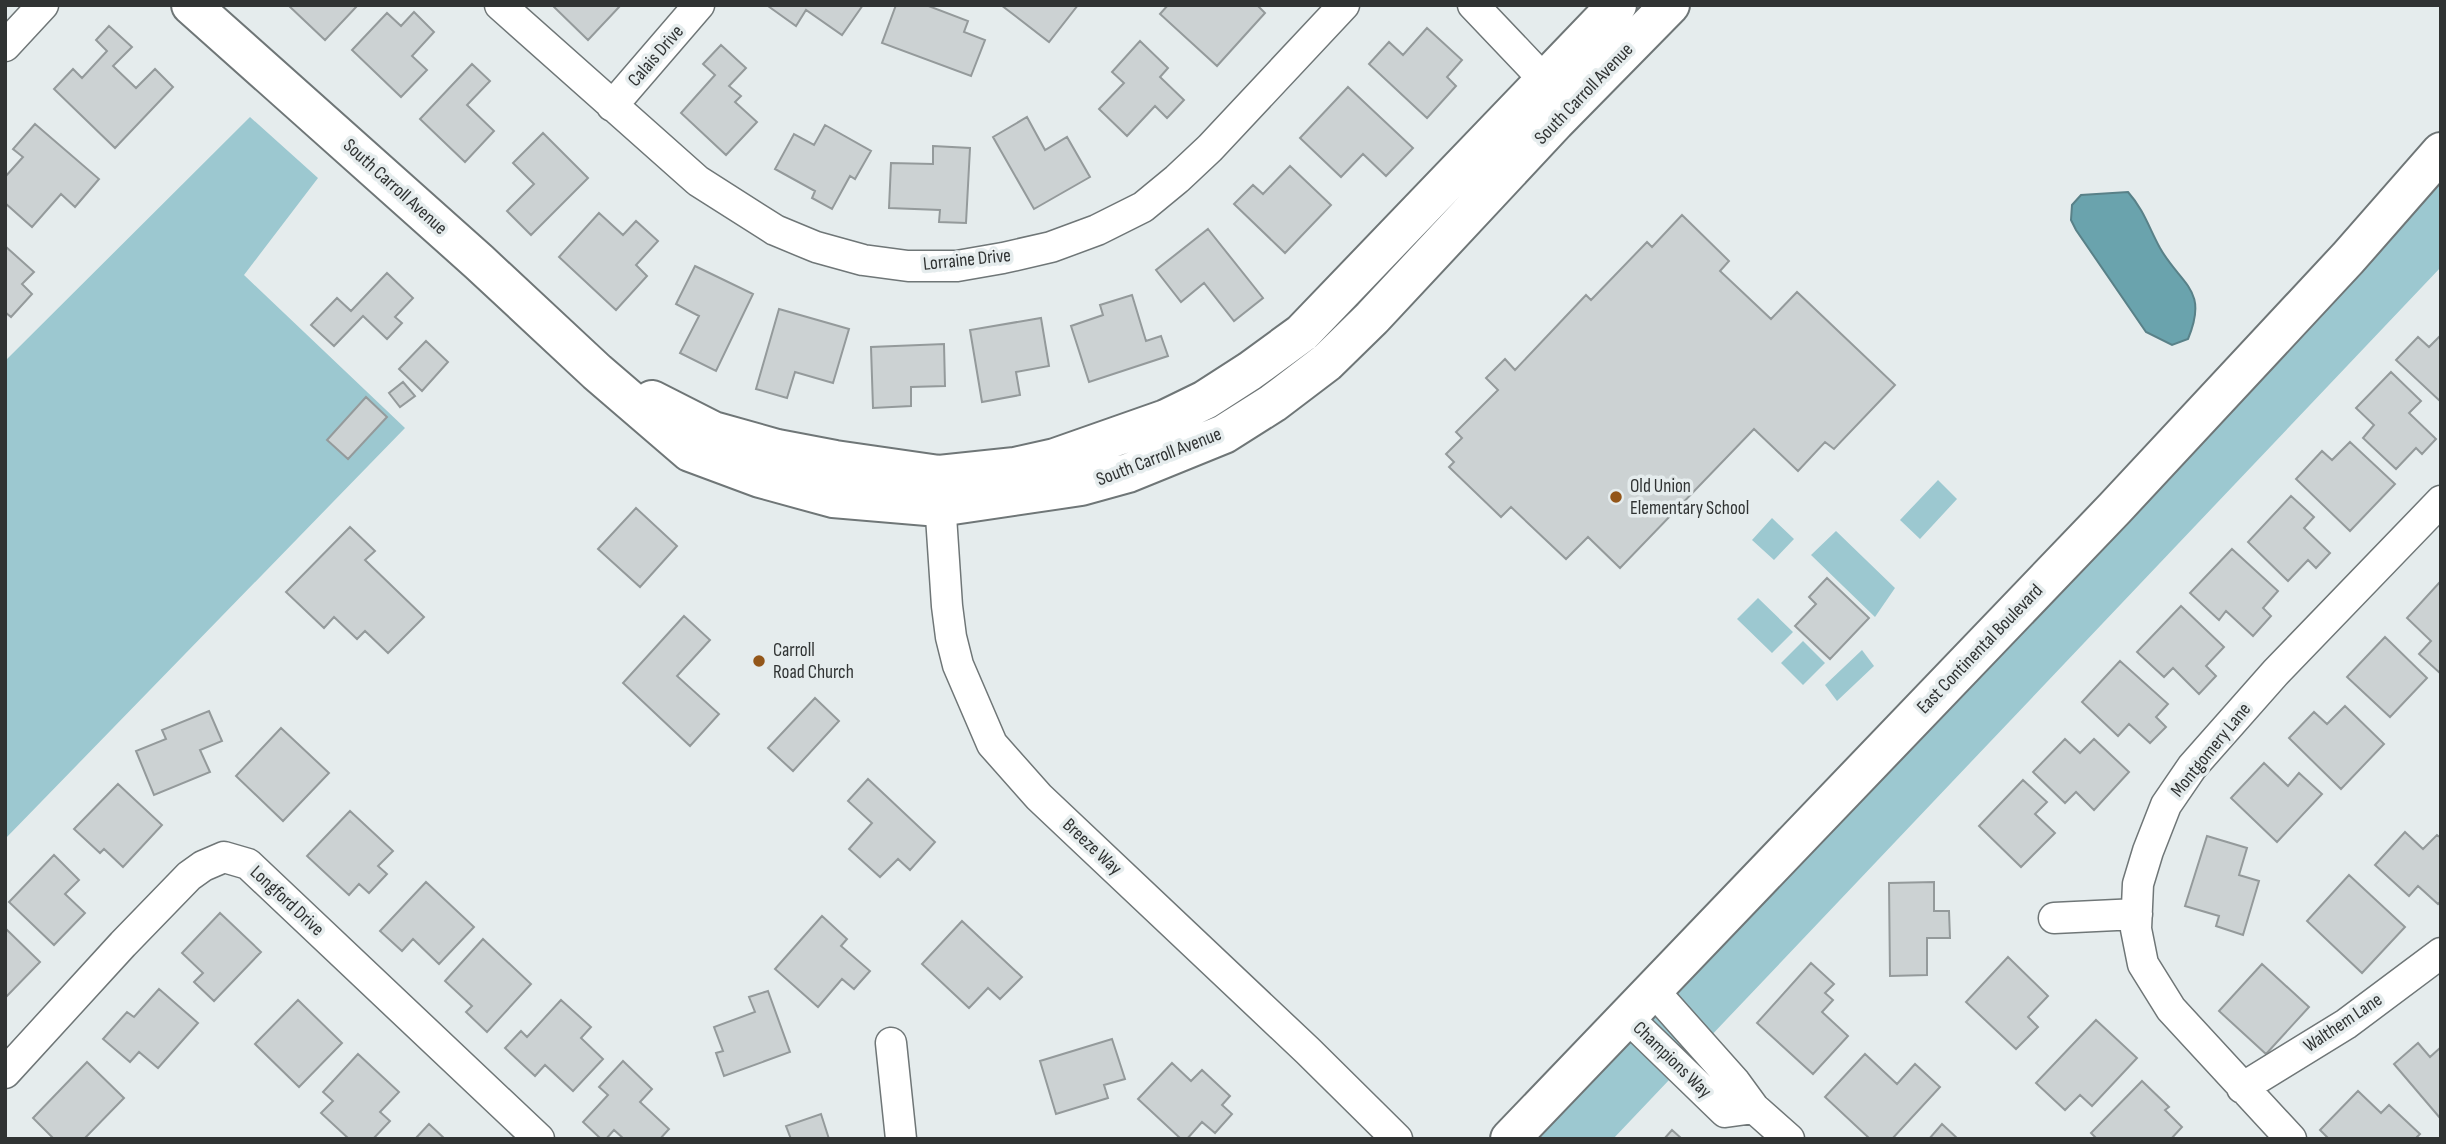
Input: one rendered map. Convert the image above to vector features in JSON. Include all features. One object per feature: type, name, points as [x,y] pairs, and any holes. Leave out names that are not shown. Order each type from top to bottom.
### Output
[{"type":"main road","name":"South Carroll Avenue","points":[[192,5],[479,262],[597,372],[713,431],[777,449],[835,460],[939,491],[1081,486],[1128,472],[1224,434],[1263,409],[1327,362],[1354,336],[1560,91],[1617,5]]},
{"type":"main road","name":"South Carroll Avenue","points":[[1560,91],[1670,5]]},
{"type":"main road","name":"East Continental Boulevard","points":[[1510,1139],[2124,499],[2348,258],[2441,152]]},
{"type":"street","points":[[5,46],[43,5]]},
{"type":"street","name":"Lorraine Drive","points":[[500,5],[698,181],[775,230],[816,247],[863,260],[908,266],[957,265],[1051,247],[1097,230],[1143,207],[1210,148],[1344,5]]},
{"type":"street","name":"Calais Drive","points":[[612,106],[699,5]]},
{"type":"street","points":[[1473,5],[1560,91]]},
{"type":"street","name":"Breeze Way","points":[[939,491],[951,637],[958,665],[992,744],[1039,797],[1298,1041],[1397,1139]]},
{"type":"street","name":"Montgomery Lane","points":[[2291,1139],[2171,1009],[2156,986],[2143,964],[2136,929],[2138,884],[2166,805],[2192,767],[2276,672],[2441,500]]},
{"type":"street","name":"Longford Drive","points":[[5,1073],[122,944],[189,876],[203,866],[223,858],[248,864],[539,1139]]},
{"type":"street","points":[[2054,918],[2137,914]]},
{"type":"street","name":"Walthem Lane","points":[[2242,1088],[2346,1024],[2441,953]]},
{"type":"street","name":"Champions Way","points":[[1640,1003],[1725,1112],[1754,1108],[1789,1139]]},
{"type":"street","points":[[891,1043],[901,1139]]},
{"type":"shaded area","points":[[250,117],[318,178],[244,275],[405,428],[5,839],[5,361]]},
{"type":"shaded area","points":[[2441,175],[2441,267],[1613,1139],[1531,1139]]},
{"type":"shaded area","points":[[2128,192],[2142,212],[2160,248],[2194,298],[2194,322],[2188,339],[2172,345],[2146,332],[2071,220],[2072,205],[2081,195]]},
{"type":"shaded area","points":[[1938,480],[1957,499],[1920,539],[1900,520]]},
{"type":"shaded area","points":[[1772,518],[1794,539],[1774,560],[1752,540]]},
{"type":"shaded area","points":[[1836,531],[1895,588],[1875,617],[1811,555]]},
{"type":"shaded area","points":[[1758,598],[1793,632],[1772,653],[1737,619]]},
{"type":"shaded area","points":[[1803,641],[1825,663],[1803,685],[1781,663]]},
{"type":"shaded area","points":[[1862,650],[1874,666],[1837,701],[1825,685]]},
{"type":"building","points":[[288,5],[358,5],[325,40]]},
{"type":"building","points":[[552,5],[621,5],[588,40]]},
{"type":"building","points":[[863,5],[842,35],[806,10],[796,26],[768,6]]},
{"type":"building","points":[[896,5],[926,5],[968,21],[964,32],[985,40],[971,76],[882,43]]},
{"type":"building","points":[[1001,5],[1078,5],[1049,42]]},
{"type":"building","points":[[1168,5],[1257,5],[1265,13],[1217,66],[1160,14]]},
{"type":"building","points":[[414,12],[434,32],[412,56],[427,70],[401,97],[352,50],[387,13],[401,26]]},
{"type":"building","points":[[109,26],[132,47],[113,66],[136,88],[155,69],[173,87],[115,148],[54,89],[73,69],[82,78],[107,51],[96,40]]},
{"type":"building","points":[[1427,28],[1462,60],[1447,77],[1456,86],[1427,118],[1369,64],[1389,42],[1403,55]]},
{"type":"building","points":[[1140,41],[1168,68],[1160,77],[1184,100],[1167,118],[1155,106],[1127,136],[1099,109],[1124,83],[1112,72]]},
{"type":"building","points":[[721,45],[746,68],[729,86],[741,96],[735,102],[757,122],[726,155],[681,113],[715,75],[703,64]]},
{"type":"building","points":[[472,64],[490,81],[467,105],[494,131],[465,162],[420,119]]},
{"type":"building","points":[[1348,87],[1413,148],[1386,176],[1363,154],[1341,177],[1300,138]]},
{"type":"building","points":[[1027,117],[1045,150],[1067,137],[1090,177],[1034,209],[993,137]]},
{"type":"building","points":[[35,124],[99,179],[75,207],[61,194],[32,227],[5,203],[5,177],[23,157],[13,149]]},
{"type":"building","points":[[825,125],[871,151],[855,179],[850,176],[832,209],[812,198],[815,191],[775,169],[794,134],[814,145]]},
{"type":"building","points":[[543,133],[588,178],[531,235],[507,211],[534,184],[513,163]]},
{"type":"building","points":[[933,146],[970,148],[966,223],[939,222],[940,210],[889,208],[891,163],[933,164]]},
{"type":"building","points":[[1290,166],[1331,205],[1285,253],[1234,204],[1253,185],[1263,194]]},
{"type":"building","points":[[599,213],[623,235],[636,221],[658,241],[636,265],[647,276],[616,310],[559,257]]},
{"type":"building","name":"Old Union Elementary School","points":[[1682,215],[1729,261],[1720,271],[1771,319],[1797,292],[1895,385],[1834,449],[1825,442],[1798,471],[1754,429],[1620,568],[1588,537],[1566,559],[1511,507],[1501,517],[1449,467],[1454,462],[1446,454],[1462,438],[1456,432],[1498,390],[1486,378],[1505,359],[1515,370],[1586,295],[1591,300],[1647,242],[1652,247]]},
{"type":"building","points":[[1208,229],[1263,298],[1234,321],[1204,283],[1181,302],[1156,270]]},
{"type":"building","points":[[5,246],[34,272],[22,284],[32,294],[11,317],[5,312]]},
{"type":"building","points":[[695,266],[753,294],[716,371],[680,353],[699,316],[676,304]]},
{"type":"building","points":[[387,273],[413,298],[395,317],[402,323],[387,339],[363,316],[334,346],[311,325],[337,298],[351,311]]},
{"type":"building","points":[[1132,295],[1146,341],[1161,336],[1168,356],[1089,382],[1071,326],[1103,315],[1100,305]]},
{"type":"building","points":[[779,309],[849,329],[833,383],[795,372],[787,398],[756,389]]},
{"type":"building","points":[[1041,318],[1049,366],[1016,372],[1020,395],[982,402],[970,330]]},
{"type":"building","points":[[2441,335],[2441,402],[2396,360],[2418,337],[2429,347]]},
{"type":"building","points":[[426,341],[448,362],[422,391],[399,369]]},
{"type":"building","points":[[944,344],[945,386],[911,387],[911,406],[873,408],[871,347]]},
{"type":"building","points":[[2391,372],[2421,401],[2409,413],[2436,439],[2422,454],[2416,448],[2396,469],[2363,438],[2374,425],[2356,408]]},
{"type":"building","points":[[403,382],[415,396],[400,407],[389,393]]},
{"type":"building","points":[[366,397],[387,417],[348,459],[327,440]]},
{"type":"building","points":[[2350,442],[2395,484],[2350,531],[2296,479],[2322,451],[2332,460]]},
{"type":"building","points":[[2291,496],[2314,517],[2304,528],[2330,553],[2316,568],[2308,560],[2288,581],[2248,542]]},
{"type":"building","points":[[636,508],[677,546],[640,587],[598,549]]},
{"type":"building","points":[[350,527],[375,551],[365,560],[424,617],[388,653],[365,631],[357,639],[334,617],[324,628],[286,592]]},
{"type":"building","points":[[2232,549],[2278,591],[2263,608],[2271,616],[2253,636],[2226,611],[2219,620],[2190,593]]},
{"type":"building","points":[[1827,578],[1869,618],[1830,659],[1795,626],[1816,604],[1809,597]]},
{"type":"building","points":[[2439,583],[2441,674],[2419,654],[2431,641],[2407,618]]},
{"type":"building","points":[[2181,606],[2224,647],[2206,666],[2216,676],[2199,694],[2173,668],[2164,677],[2137,652]]},
{"type":"building","points":[[684,616],[710,640],[677,676],[719,714],[690,746],[623,683]]},
{"type":"building","points":[[2385,637],[2427,678],[2390,717],[2347,677]]},
{"type":"building","points":[[2120,661],[2168,704],[2156,717],[2166,727],[2150,743],[2129,724],[2118,736],[2082,702]]},
{"type":"building","points":[[815,698],[839,721],[793,771],[768,748]]},
{"type":"building","points":[[2345,706],[2384,744],[2341,789],[2289,738],[2314,712],[2327,724]]},
{"type":"building","points":[[209,711],[222,741],[200,750],[210,772],[154,795],[136,751],[166,739],[162,730]]},
{"type":"building","points":[[281,728],[329,773],[283,821],[236,776]]},
{"type":"building","points":[[2065,739],[2080,753],[2094,739],[2129,772],[2094,810],[2076,792],[2065,803],[2033,772]]},
{"type":"building","points":[[2264,763],[2288,786],[2299,773],[2322,794],[2277,842],[2231,798]]},
{"type":"building","points":[[868,779],[935,842],[910,870],[898,859],[880,877],[849,849],[872,823],[848,801]]},
{"type":"building","points":[[2023,780],[2047,802],[2035,814],[2055,833],[2021,867],[1979,826]]},
{"type":"building","points":[[118,784],[162,825],[123,867],[104,849],[100,853],[74,829]]},
{"type":"building","points":[[350,811],[393,851],[378,866],[387,874],[369,893],[359,884],[349,895],[307,856]]},
{"type":"building","points":[[2405,832],[2423,849],[2437,835],[2441,838],[2441,901],[2438,904],[2418,886],[2409,896],[2375,865]]},
{"type":"building","points":[[2207,836],[2247,848],[2239,875],[2259,881],[2243,935],[2216,926],[2219,916],[2185,906]]},
{"type":"building","points":[[54,855],[79,880],[65,894],[85,913],[54,945],[9,902]]},
{"type":"building","points":[[2349,875],[2405,927],[2362,973],[2307,921]]},
{"type":"building","points":[[426,882],[474,927],[439,964],[413,939],[402,951],[380,931]]},
{"type":"building","points":[[1934,882],[1934,911],[1949,911],[1950,938],[1927,938],[1927,975],[1890,976],[1889,883]]},
{"type":"building","points":[[220,913],[261,952],[214,1001],[194,982],[203,973],[182,953]]},
{"type":"building","points":[[822,916],[847,939],[841,946],[870,971],[854,989],[842,979],[818,1007],[775,969]]},
{"type":"building","points":[[962,921],[1022,977],[1000,999],[988,988],[969,1008],[922,964]]},
{"type":"building","points":[[5,928],[40,962],[5,998]]},
{"type":"building","points":[[483,939],[531,984],[487,1032],[466,1012],[472,1006],[445,981]]},
{"type":"building","points":[[2008,957],[2048,996],[2028,1017],[2038,1027],[2016,1049],[1966,1002]]},
{"type":"building","points":[[1811,963],[1834,984],[1825,993],[1833,1000],[1822,1012],[1848,1036],[1813,1074],[1757,1023]]},
{"type":"building","points":[[2262,964],[2309,1007],[2266,1054],[2219,1011]]},
{"type":"building","points":[[159,989],[198,1023],[158,1068],[139,1052],[130,1062],[103,1039],[127,1012],[134,1017]]},
{"type":"building","points":[[768,991],[790,1052],[724,1076],[716,1053],[723,1051],[714,1027],[755,1012],[749,997]]},
{"type":"building","points":[[298,1000],[342,1043],[299,1087],[255,1044]]},
{"type":"building","points":[[561,1000],[591,1027],[581,1038],[603,1059],[573,1091],[545,1065],[535,1076],[505,1048],[521,1031],[527,1037]]},
{"type":"building","points":[[2096,1020],[2137,1058],[2092,1106],[2080,1095],[2065,1110],[2036,1083]]},
{"type":"building","points":[[1112,1039],[1125,1079],[1104,1085],[1108,1098],[1056,1114],[1040,1061]]},
{"type":"building","points":[[2418,1043],[2430,1057],[2441,1047],[2440,1118],[2394,1064]]},
{"type":"building","points":[[358,1054],[399,1092],[380,1112],[390,1121],[373,1139],[349,1139],[321,1113],[333,1101],[323,1092]]},
{"type":"building","points":[[1865,1054],[1897,1084],[1915,1064],[1940,1087],[1892,1139],[1870,1139],[1825,1097]]},
{"type":"building","points":[[623,1061],[652,1089],[640,1102],[669,1129],[660,1139],[624,1139],[614,1130],[606,1139],[601,1139],[583,1122],[608,1095],[599,1087]]},
{"type":"building","points":[[87,1062],[124,1098],[84,1139],[54,1139],[33,1118]]},
{"type":"building","points":[[1172,1063],[1191,1081],[1202,1070],[1230,1096],[1222,1105],[1232,1114],[1215,1133],[1202,1122],[1187,1139],[1181,1139],[1138,1099]]},
{"type":"building","points":[[2142,1081],[2169,1107],[2165,1110],[2182,1127],[2171,1139],[2097,1139],[2091,1133]]},
{"type":"building","points":[[2358,1091],[2381,1113],[2389,1105],[2420,1134],[2415,1139],[2329,1139],[2320,1130]]},
{"type":"building","points":[[821,1114],[829,1139],[791,1139],[786,1126]]},
{"type":"building","points":[[429,1124],[445,1139],[415,1139]]},
{"type":"building","points":[[1942,1124],[1958,1139],[1929,1139]]},
{"type":"building","points":[[1672,1130],[1682,1139],[1664,1139]]},
{"type":"place","name":"Old Union Elementary School","points":[[1616,497]]},
{"type":"place","name":"Carroll Road Church","points":[[759,661]]}]
